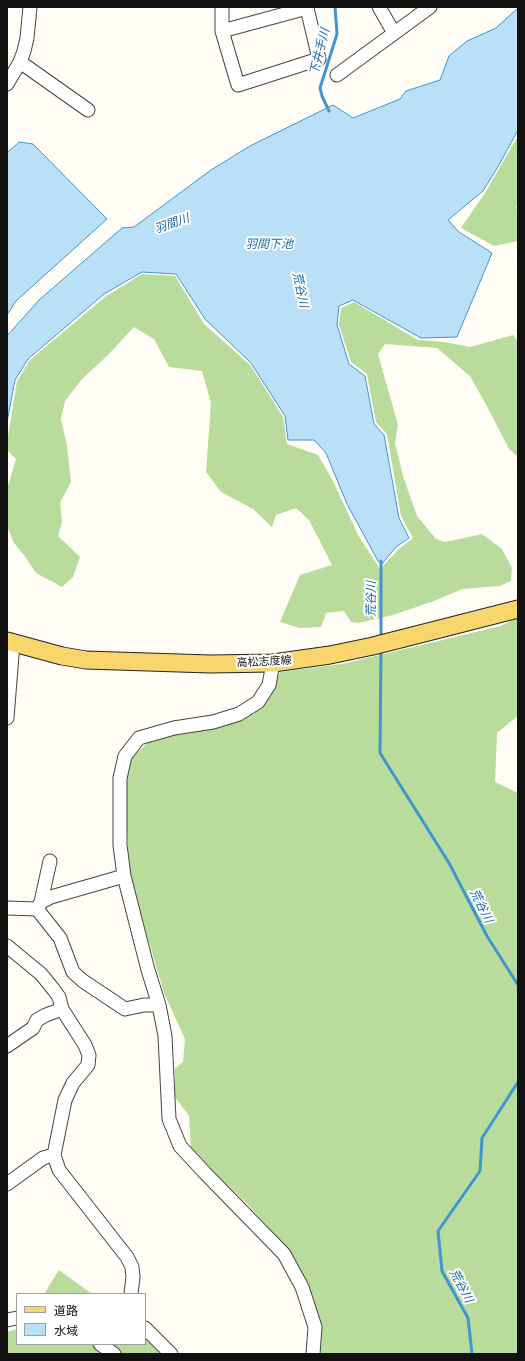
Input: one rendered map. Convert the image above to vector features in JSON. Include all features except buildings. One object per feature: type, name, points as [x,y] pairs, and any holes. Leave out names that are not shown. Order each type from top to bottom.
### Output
[{"type":"main road","name":"高松志度線","points":[[10,642],[62,656],[86,660],[210,664],[273,663],[330,656],[518,609]]},
{"type":"street","points":[[7,84],[20,62],[27,38],[30,7]]},
{"type":"street","points":[[222,7],[222,31],[238,85],[319,58],[307,8],[222,31]]},
{"type":"street","points":[[379,7],[394,33]]},
{"type":"street","points":[[337,75],[430,7]]},
{"type":"street","points":[[20,62],[88,110]]},
{"type":"street","points":[[7,718],[10,642]]},
{"type":"street","points":[[273,663],[269,685],[258,702],[239,714],[213,722],[174,728],[139,738],[124,756],[120,778],[120,845],[124,876],[148,970],[159,1005],[165,1036],[169,1119],[180,1146],[284,1254],[302,1287],[315,1327],[313,1354]]},
{"type":"street","points":[[50,861],[39,906],[60,938],[73,972],[83,981],[125,1009],[144,1005],[159,1005]]},
{"type":"street","points":[[7,908],[39,906],[52,897],[124,876]]},
{"type":"street","points":[[7,946],[41,974],[59,997],[62,1009],[85,1045],[89,1056],[88,1065],[73,1083],[64,1100],[54,1155],[59,1170],[127,1258],[132,1267],[133,1278],[131,1293]]},
{"type":"street","points":[[7,1046],[33,1028],[37,1020],[62,1009]]},
{"type":"street","points":[[7,1184],[42,1158],[54,1155]]},
{"type":"street","points":[[146,1329],[171,1354]]},
{"type":"street","points":[[101,1345],[114,1354]]},
{"type":"green space","points":[[518,136],[518,202],[516,208],[518,211],[518,241],[494,246],[461,228],[485,193]]},
{"type":"green space","points":[[142,274],[175,276],[204,324],[251,366],[283,417],[287,444],[318,455],[333,481],[358,535],[380,569],[399,549],[413,538],[401,516],[387,434],[376,422],[367,374],[351,362],[339,325],[341,308],[354,302],[418,340],[444,342],[470,347],[513,335],[518,342],[518,457],[509,449],[470,376],[437,348],[385,344],[378,354],[398,425],[395,443],[403,476],[417,516],[436,539],[445,542],[482,534],[502,549],[512,568],[511,581],[500,586],[462,589],[434,601],[393,615],[358,623],[351,622],[344,611],[326,613],[321,627],[300,628],[280,622],[300,575],[332,565],[309,520],[296,508],[276,515],[272,527],[253,509],[221,492],[206,472],[211,403],[202,371],[169,367],[154,339],[134,327],[108,355],[82,379],[65,401],[61,419],[67,446],[71,482],[60,503],[62,522],[58,536],[80,557],[73,577],[62,587],[36,573],[14,543],[7,526],[7,489],[16,459],[7,450],[7,443],[17,381],[30,360],[105,297]]},
{"type":"green space","points":[[518,617],[518,716],[497,733],[495,782],[518,793],[518,1354],[318,1354],[315,1312],[291,1252],[251,1208],[191,1149],[189,1116],[175,1097],[175,1068],[183,1062],[185,1039],[164,993],[129,874],[125,781],[130,759],[151,740],[228,723],[254,714],[269,695],[280,672],[342,664],[501,626]]},
{"type":"green space","points":[[59,1270],[91,1293],[45,1293]]},
{"type":"green space","points":[[16,1329],[16,1345],[146,1345],[146,1339],[160,1354],[7,1354],[7,1332]]},
{"type":"water","name":"羽間下池","points":[[518,8],[518,130],[483,191],[448,220],[459,232],[492,253],[457,337],[421,338],[353,300],[339,306],[337,325],[349,364],[365,376],[374,424],[384,435],[399,518],[409,538],[396,547],[382,564],[378,561],[347,504],[326,453],[314,440],[288,440],[285,416],[251,363],[205,319],[176,274],[142,272],[104,294],[28,359],[15,380],[7,422],[7,336],[39,300],[122,228],[134,227],[211,170],[250,146],[333,105],[353,118],[400,99],[406,91],[440,80],[449,56],[467,41],[496,28]]},
{"type":"water","points":[[19,142],[33,144],[107,219],[16,301],[7,315],[7,153]]},
{"type":"waterway","name":"下井手川","points":[[329,111],[320,88],[337,34],[335,7]]},
{"type":"waterway","name":"荒谷川","points":[[381,561],[381,638]]},
{"type":"waterway","name":"荒谷川","points":[[381,649],[380,753],[449,863],[487,936],[518,985]]},
{"type":"waterway","name":"荒谷川","points":[[472,1354],[468,1318],[442,1271],[438,1231],[480,1171],[482,1138],[518,1082]]},
{"type":"water label","name":"羽間川","points":[[172,224]]}]
